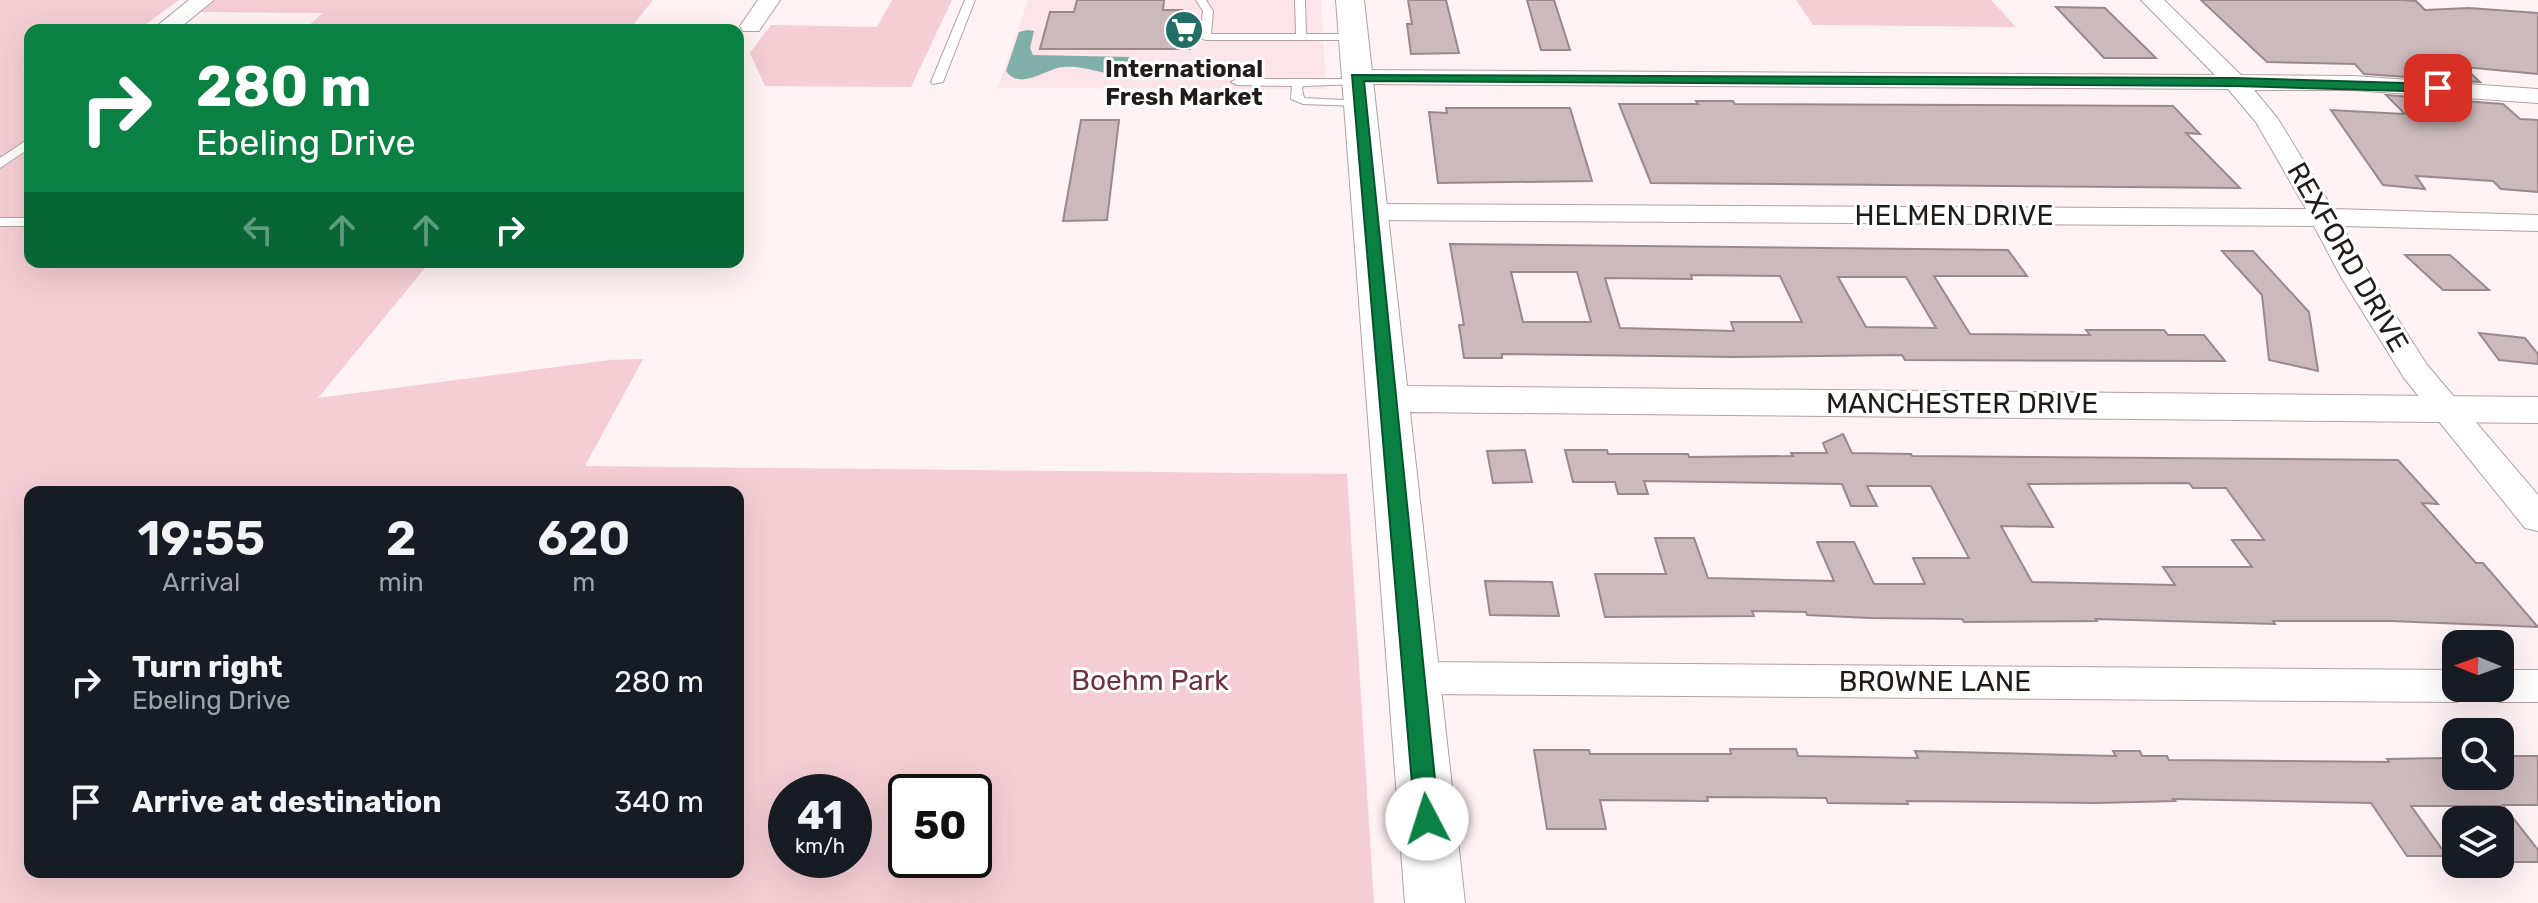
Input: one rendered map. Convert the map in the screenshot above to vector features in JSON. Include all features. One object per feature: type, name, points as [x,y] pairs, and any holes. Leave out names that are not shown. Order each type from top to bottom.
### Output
[{"type":"main road","points":[[1355,60],[1435,903]]},
{"type":"main road","name":"MANCHESTER DRIVE","points":[[1386,399],[2538,410]]},
{"type":"street","points":[[171,24],[203,0]]},
{"type":"street","points":[[751,26],[769,0]]},
{"type":"street","name":"REXFORD DRIVE","points":[[2152,0],[2189,33],[2235,82],[2274,132],[2377,311],[2442,408],[2538,519]]},
{"type":"street","points":[[1355,60],[2353,83],[2538,96]]},
{"type":"street","name":"HELMEN DRIVE","points":[[1369,212],[2323,218],[2538,223]]},
{"type":"street","name":"BROWNE LANE","points":[[1414,678],[2442,686]]},
{"type":"street","points":[[2514,686],[2538,686]]},
{"type":"lane","points":[[937,82],[970,0]]},
{"type":"lane","points":[[1201,0],[1208,11],[1205,37],[1301,37],[1355,60]]},
{"type":"lane","points":[[1300,0],[1301,37]]},
{"type":"lane","points":[[1237,82],[1300,83],[1355,60]]},
{"type":"lane","points":[[1300,83],[1296,89],[1297,99],[1303,101],[1355,60]]},
{"type":"lane","points":[[0,164],[24,146]]},
{"type":"lane","points":[[0,222],[24,222]]},
{"type":"shaded area","points":[[1028,0],[1321,0],[1326,89],[998,88]]},
{"type":"green space","name":"Boehm Park","points":[[0,0],[179,0],[146,24],[24,24],[24,268],[425,268],[318,398],[610,360],[643,359],[585,466],[1347,474],[1374,903],[0,903]]},
{"type":"green space","points":[[214,0],[653,0],[634,24],[310,24],[323,13],[197,12]]},
{"type":"green space","points":[[892,0],[952,0],[911,87],[765,86],[750,53],[771,25],[877,27]]},
{"type":"green space","points":[[1796,0],[1991,0],[2016,27],[1813,25]]},
{"type":"water","points":[[1034,31],[1030,48],[1033,55],[1131,57],[1146,70],[1124,75],[1064,67],[1026,79],[1012,77],[1006,71],[1019,32]]},
{"type":"building","points":[[1077,0],[1164,0],[1163,10],[1182,10],[1181,22],[1192,22],[1190,49],[1040,49],[1050,12],[1074,12]]},
{"type":"building","points":[[1408,0],[1446,0],[1459,53],[1411,54],[1407,24],[1412,24]]},
{"type":"building","points":[[1527,0],[1554,0],[1570,50],[1541,50]]},
{"type":"building","points":[[2201,0],[2401,0],[2416,1],[2425,10],[2469,8],[2538,13],[2538,74],[2464,67],[2480,82],[2364,74],[2355,64],[2267,62]]},
{"type":"building","points":[[2056,7],[2105,8],[2156,58],[2104,58]]},
{"type":"building","points":[[2386,95],[2503,104],[2520,119],[2538,120],[2538,192],[2501,189],[2493,181],[2416,176],[2425,189],[2383,185],[2331,110],[2405,114]]},
{"type":"building","points":[[1696,101],[1733,101],[1735,104],[2173,106],[2200,134],[2186,133],[2240,188],[1651,183],[1619,104],[1698,104]]},
{"type":"building","points":[[1446,108],[1570,108],[1592,181],[1438,183],[1429,112],[1447,113]]},
{"type":"building","points":[[1081,120],[1119,120],[1107,220],[1063,221]]},
{"type":"building","points":[[1450,244],[2008,250],[2027,276],[1934,276],[1970,334],[2090,335],[2086,330],[2164,330],[2168,335],[2204,335],[2225,361],[1905,360],[1902,355],[1734,357],[1502,354],[1502,358],[1464,358],[1459,325],[1464,325]],"holes":[[[1511,272],[1577,272],[1591,322],[1523,322]],[[1691,275],[1780,276],[1802,322],[1731,322],[1734,331],[1620,328],[1605,278],[1692,279]],[[1838,277],[1906,277],[1936,328],[1866,327]]]},
{"type":"building","points":[[2222,251],[2253,251],[2309,312],[2318,371],[2269,360],[2262,295]]},
{"type":"building","points":[[2405,255],[2450,255],[2489,290],[2443,290]]},
{"type":"building","points":[[2479,333],[2525,338],[2538,354],[2538,364],[2499,360]]},
{"type":"building","points":[[1843,434],[1852,453],[1912,456],[2398,460],[2438,504],[2422,503],[2476,563],[2483,563],[2538,627],[2391,621],[2273,621],[2275,624],[2096,619],[1964,622],[1962,619],[1870,618],[1752,611],[1754,616],[1605,617],[1595,574],[1666,574],[1655,538],[1694,538],[1708,578],[1834,581],[1817,542],[1854,542],[1874,584],[1925,584],[1913,558],[1969,558],[1931,486],[1867,486],[1877,506],[1851,506],[1842,484],[1644,481],[1648,494],[1618,494],[1615,482],[1573,482],[1565,450],[1607,450],[1608,454],[1688,454],[1689,457],[1793,456],[1791,453],[1827,453],[1823,443]],"holes":[[[2189,483],[2193,488],[2226,488],[2264,540],[2232,540],[2252,567],[2163,567],[2175,585],[2032,582],[2001,526],[2053,527],[2028,484]]]},
{"type":"building","points":[[1525,450],[1532,482],[1493,483],[1487,451]]},
{"type":"building","points":[[1485,581],[1552,582],[1559,616],[1490,615]]},
{"type":"building","points":[[1730,749],[1796,749],[1798,756],[1918,758],[1915,751],[2116,756],[2113,751],[2140,751],[2142,756],[2167,756],[2169,760],[2389,762],[2387,759],[2442,758],[2442,790],[2514,790],[2514,756],[2538,756],[2538,805],[2411,806],[2442,849],[2442,856],[2407,856],[2371,803],[2173,799],[2175,801],[2096,803],[1907,801],[1908,804],[1828,803],[1826,798],[1707,797],[1708,801],[1600,800],[1606,829],[1547,829],[1534,750],[1589,750],[1590,754],[1731,754]]},
{"type":"building","points":[[2514,819],[2538,850],[2538,862],[2514,862]]},
{"type":"place","name":"International Fresh Market","points":[[1184,30]]},
{"type":"route","points":[[1427,819],[1357,77],[2353,83],[2438,88]]}]
